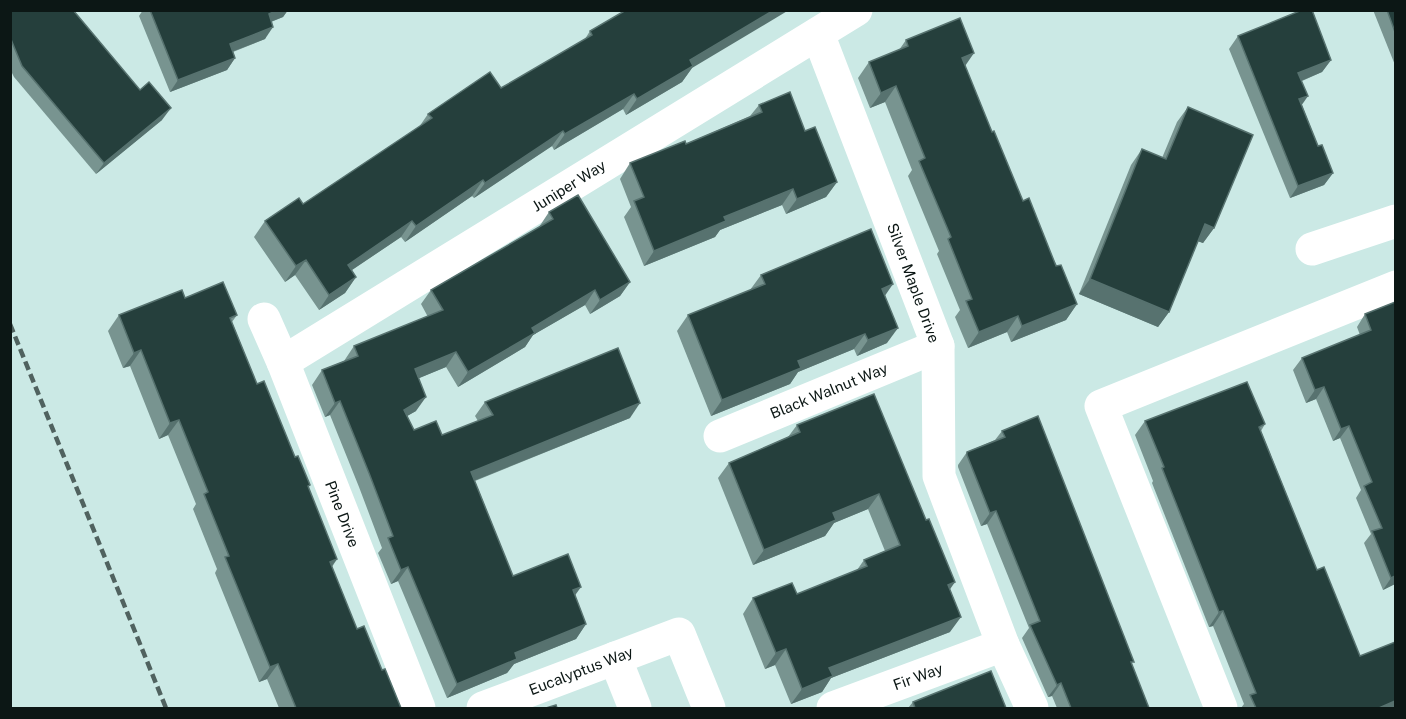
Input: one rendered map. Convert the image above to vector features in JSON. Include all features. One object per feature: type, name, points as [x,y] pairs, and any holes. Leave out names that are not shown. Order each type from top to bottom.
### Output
[{"type":"street","name":"Juniper Way","points":[[283,362],[856,10]]},
{"type":"street","name":"Silver Maple Drive","points":[[818,34],[938,346],[939,476],[1003,645],[1032,708]]},
{"type":"street","points":[[1312,249],[1395,221]]},
{"type":"street","points":[[1221,708],[1101,406],[1395,287]]},
{"type":"street","name":"Pine Drive","points":[[264,320],[283,362],[419,708]]},
{"type":"street","name":"Black Walnut Way","points":[[720,436],[938,346]]},
{"type":"street","name":"Eucalyptus Way","points":[[483,708],[679,634],[709,708]]},
{"type":"street","name":"Fir Way","points":[[833,708],[1003,645]]},
{"type":"street","points":[[615,658],[635,708]]},
{"type":"building","points":[[10,10],[73,10],[140,90],[149,82],[171,108],[104,163],[22,66],[10,37]]},
{"type":"building","points":[[150,10],[278,10],[269,14],[273,27],[230,44],[235,58],[178,80]]},
{"type":"building","points":[[626,10],[774,10],[690,60],[693,66],[637,99],[634,94],[565,134],[563,131],[485,183],[483,180],[416,226],[412,221],[348,265],[356,277],[329,295],[306,260],[296,266],[265,221],[299,198],[303,204],[432,118],[428,114],[490,72],[501,88],[592,35],[590,31]]},
{"type":"building","points":[[1302,10],[1312,10],[1331,60],[1298,73],[1308,96],[1299,99],[1318,146],[1322,145],[1333,173],[1298,186],[1238,36]]},
{"type":"building","points":[[1387,10],[1395,10],[1395,32]]},
{"type":"building","points":[[960,18],[974,53],[962,58],[992,132],[994,131],[1023,201],[1029,198],[1056,266],[1061,265],[1077,304],[1022,326],[1018,316],[979,332],[966,301],[972,299],[948,239],[951,237],[919,161],[925,158],[896,86],[881,93],[869,62],[908,46],[906,40]]},
{"type":"building","points":[[790,92],[805,131],[815,127],[837,182],[797,199],[793,189],[724,217],[726,221],[654,251],[634,201],[644,197],[630,163],[685,141],[686,144],[762,112],[759,105]]},
{"type":"building","points":[[1188,107],[1253,135],[1214,228],[1205,224],[1169,312],[1090,279],[1142,149],[1166,159]]},
{"type":"building","points":[[578,195],[630,282],[600,300],[595,290],[532,328],[535,333],[468,372],[456,352],[415,369],[426,397],[404,410],[414,430],[436,421],[442,435],[493,415],[485,402],[618,348],[640,403],[471,472],[513,576],[568,554],[581,587],[573,590],[586,624],[515,653],[517,659],[457,684],[408,567],[401,570],[388,538],[393,536],[369,473],[340,401],[335,403],[322,370],[358,356],[354,346],[443,310],[431,290],[553,219],[549,212]]},
{"type":"building","points":[[871,229],[893,284],[882,289],[898,328],[868,340],[865,334],[798,361],[801,368],[722,400],[688,315],[765,284],[761,275]]},
{"type":"building","points":[[223,282],[237,315],[230,318],[257,384],[264,381],[295,457],[298,456],[310,485],[308,486],[337,559],[330,562],[357,629],[364,626],[401,708],[296,708],[278,664],[270,667],[225,557],[229,556],[204,494],[208,492],[179,420],[170,423],[141,350],[134,353],[119,315],[182,290],[185,298]]},
{"type":"building","points":[[1395,302],[1395,576],[1391,578],[1372,531],[1382,528],[1364,486],[1372,482],[1349,426],[1341,429],[1324,387],[1315,390],[1302,358],[1371,330],[1365,314]]},
{"type":"building","points":[[1247,382],[1265,424],[1259,427],[1317,570],[1324,567],[1360,656],[1395,642],[1395,701],[1379,708],[1256,708],[1250,695],[1256,693],[1223,611],[1219,612],[1145,421]]},
{"type":"building","points":[[874,394],[926,520],[929,519],[955,582],[948,585],[961,617],[829,668],[833,676],[802,689],[786,649],[776,653],[753,598],[792,583],[797,594],[867,566],[864,560],[900,545],[879,494],[833,513],[836,520],[764,550],[729,463],[800,432],[797,425]]},
{"type":"building","points":[[1038,416],[1134,662],[1131,662],[1149,708],[1071,708],[1061,683],[1057,685],[1030,625],[1040,621],[996,511],[990,513],[967,452],[1005,437],[1002,431]]},
{"type":"building","points":[[991,671],[1006,708],[915,708],[913,702]]},
{"type":"railway","points":[[10,324],[166,708]]}]
